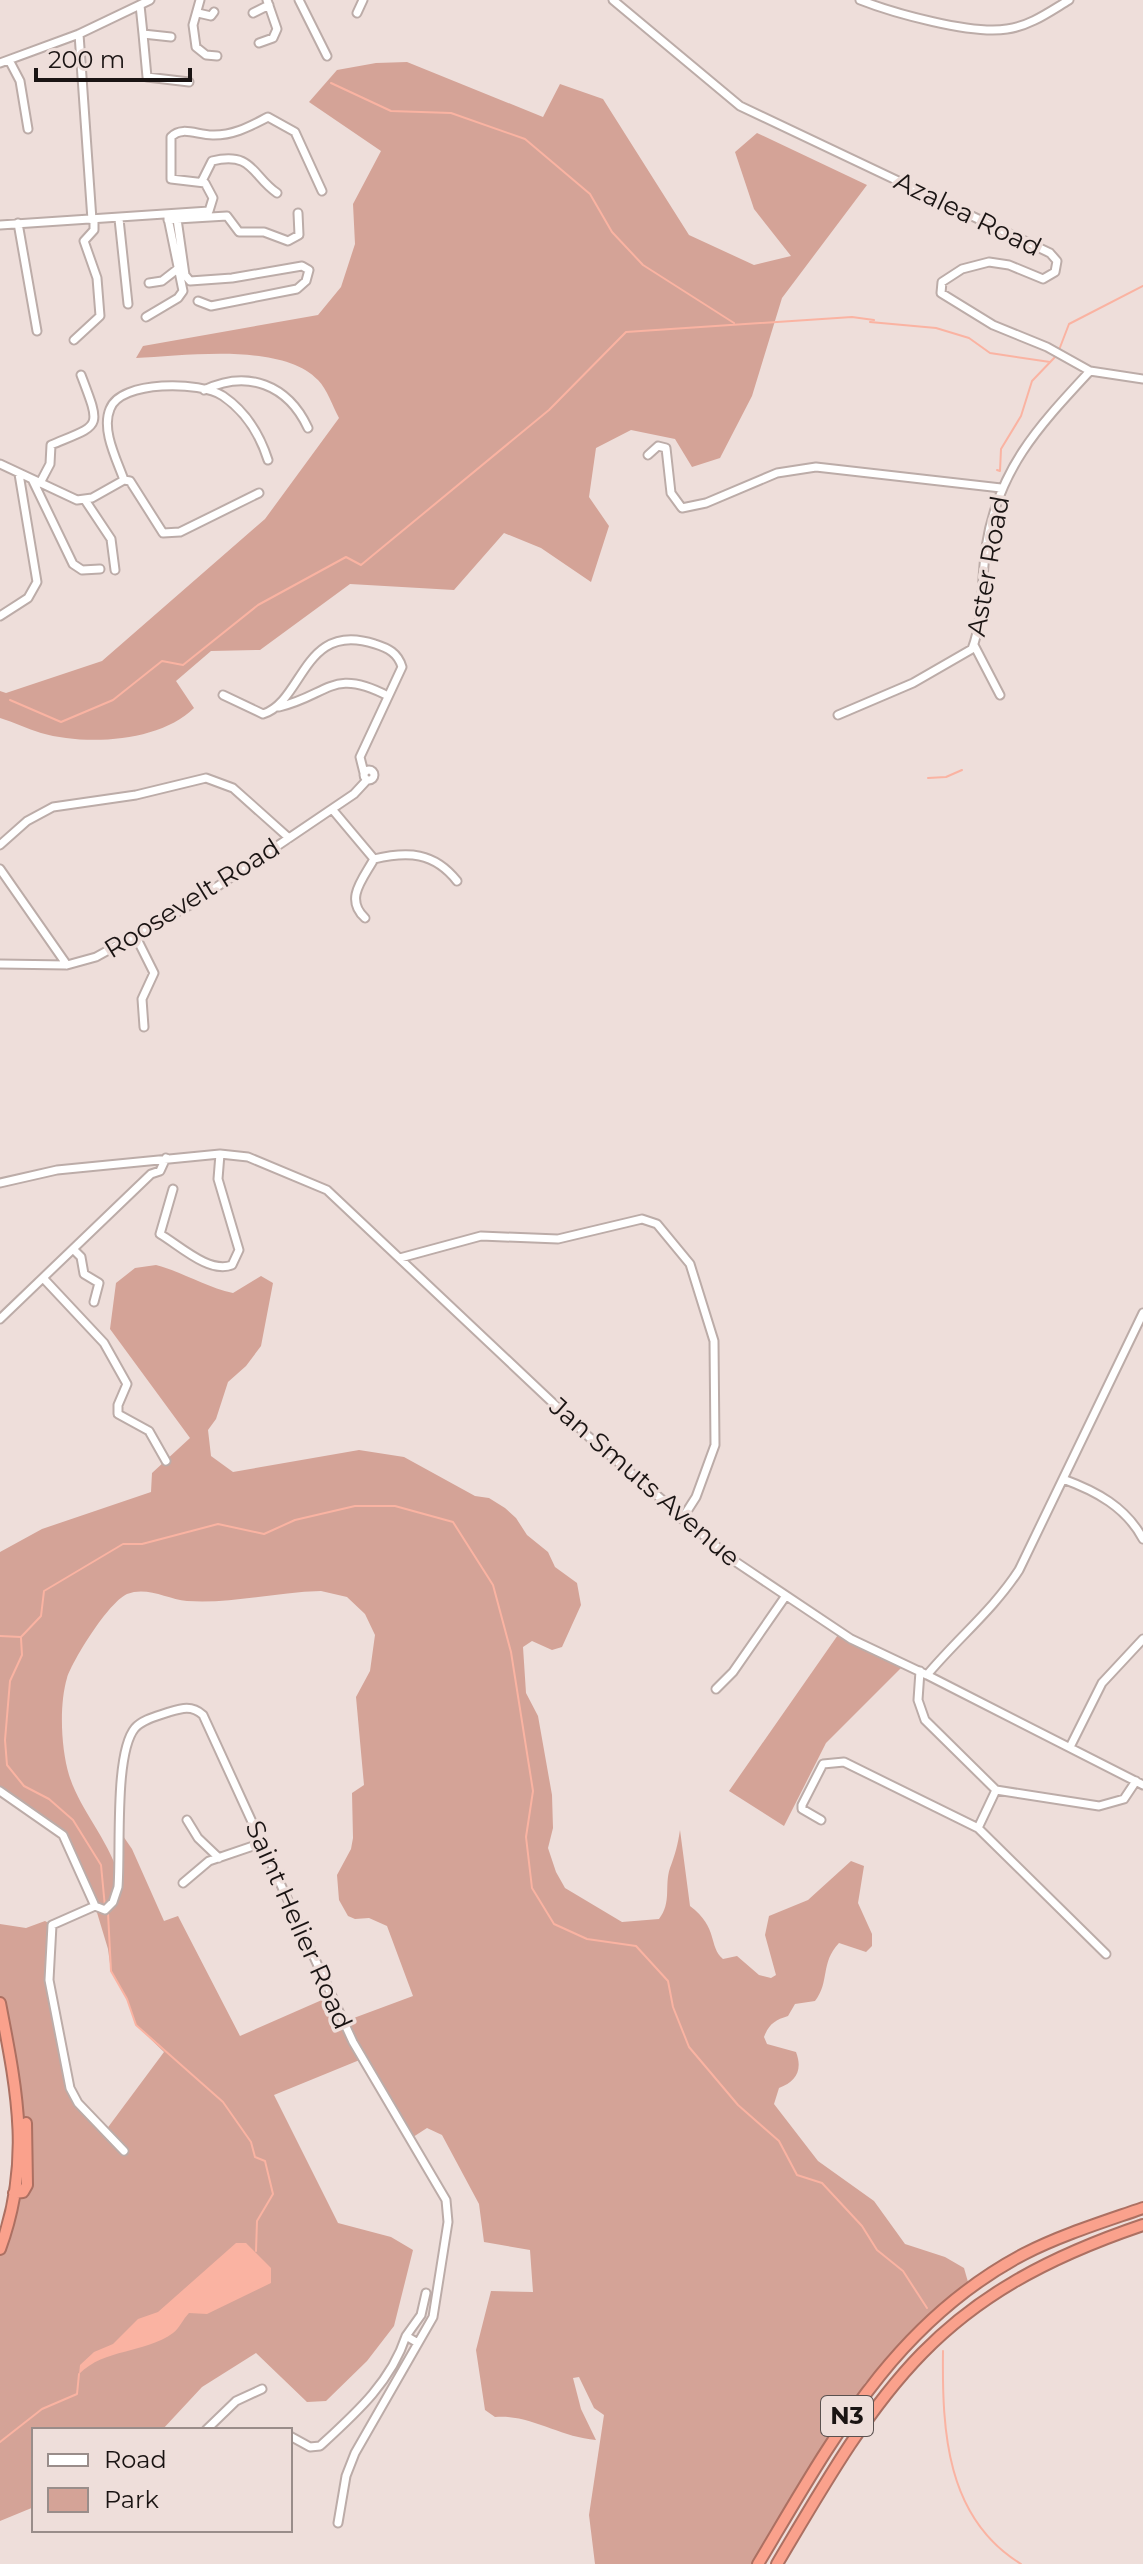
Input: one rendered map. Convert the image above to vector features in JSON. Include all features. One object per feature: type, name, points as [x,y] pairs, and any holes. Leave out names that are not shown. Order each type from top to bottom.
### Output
[{"type":"highway","points":[[0,2003],[21,2134],[14,2193],[0,2249]]},
{"type":"highway","name":"N3","points":[[758,2564],[868,2387],[923,2327],[987,2276],[1035,2249],[1143,2208]]},
{"type":"highway","name":"N3","points":[[777,2564],[866,2416],[914,2358],[972,2307],[1002,2287],[1083,2245],[1143,2225]]},
{"type":"street","points":[[0,63],[79,34],[150,0]]},
{"type":"street","points":[[200,0],[193,25],[196,47],[206,55],[217,56]]},
{"type":"street","points":[[299,0],[327,56]]},
{"type":"street","points":[[357,13],[363,0]]},
{"type":"street","name":"Azalea Road","points":[[613,0],[740,106],[1053,255],[1057,268],[1046,279],[1031,277],[1009,265],[980,263],[945,278],[940,290],[947,299],[985,321],[1064,355],[1090,371]]},
{"type":"street","points":[[860,0],[888,11],[997,30],[1035,21],[1069,0]]},
{"type":"street","points":[[253,13],[268,3],[276,32],[273,38],[259,43]]},
{"type":"street","points":[[140,5],[147,77],[189,82]]},
{"type":"street","points":[[198,13],[211,16],[214,12]]},
{"type":"street","points":[[74,340],[98,320],[100,313],[97,278],[84,241],[94,230],[79,34]]},
{"type":"street","points":[[143,34],[171,37]]},
{"type":"street","points":[[9,60],[20,81],[28,129]]},
{"type":"street","points":[[171,218],[212,209],[212,193],[202,181],[171,179],[170,141],[174,133],[219,135],[249,129],[270,117],[295,132],[322,191]]},
{"type":"street","points":[[202,181],[212,161],[236,160],[254,167],[277,193]]},
{"type":"street","points":[[0,225],[227,216],[239,232],[261,232],[288,241],[299,235],[298,213]]},
{"type":"street","points":[[146,317],[181,296],[184,288],[171,218]]},
{"type":"street","points":[[171,218],[185,275],[190,281],[232,278],[302,266],[309,270],[306,281],[297,289],[211,306],[198,301]]},
{"type":"street","points":[[119,219],[128,304]]},
{"type":"street","points":[[18,223],[37,331]]},
{"type":"street","points":[[149,283],[162,281],[180,267]]},
{"type":"street","points":[[1090,371],[1143,379]]},
{"type":"street","name":"Aster Road","points":[[842,713],[913,683],[969,652],[974,645],[988,534],[1001,488],[1041,425],[1090,371]]},
{"type":"street","points":[[36,482],[50,464],[51,445],[86,433],[92,422],[94,413],[81,375]]},
{"type":"street","points":[[204,390],[224,381],[256,382],[296,404],[308,428]]},
{"type":"street","points":[[124,480],[108,427],[109,411],[115,401],[133,389],[183,386],[225,397],[255,428],[268,460]]},
{"type":"street","points":[[648,455],[658,446],[666,448],[671,493],[682,508],[706,503],[777,473],[816,467],[1001,488]]},
{"type":"street","points":[[0,464],[36,482],[85,500],[111,539],[115,570]]},
{"type":"street","points":[[0,616],[30,597],[37,582],[19,474]]},
{"type":"street","points":[[85,500],[124,480],[130,481],[161,532],[170,535],[259,493]]},
{"type":"street","points":[[36,482],[73,564],[82,570],[100,569]]},
{"type":"street","points":[[223,695],[257,713],[279,707],[340,682],[360,684],[388,696],[402,670],[400,660],[381,646],[348,640],[318,653],[279,707]]},
{"type":"street","points":[[974,645],[1000,695]]},
{"type":"street","name":"Roosevelt Road","points":[[0,964],[67,965],[96,957],[190,905],[332,809],[365,777],[360,757],[388,696]]},
{"type":"street","points":[[0,845],[27,821],[53,807],[136,795],[206,778],[233,788],[289,838]]},
{"type":"street","points":[[332,809],[374,859]]},
{"type":"street","points":[[374,859],[424,854],[448,870],[457,881]]},
{"type":"street","points":[[365,918],[356,908],[355,897],[374,859]]},
{"type":"street","points":[[0,869],[67,965]]},
{"type":"street","points":[[135,935],[154,973],[142,999],[144,1027]]},
{"type":"street","points":[[44,965],[57,951]]},
{"type":"street","points":[[173,1189],[160,1234],[197,1258],[230,1266],[238,1258],[239,1250],[224,1209],[220,1154]]},
{"type":"street","name":"Jan Smuts Avenue","points":[[0,1183],[57,1170],[220,1154],[257,1160],[331,1192],[589,1437],[730,1558],[851,1639],[1140,1783]]},
{"type":"street","points":[[0,1319],[151,1174],[160,1171],[166,1158]]},
{"type":"street","points":[[145,1160],[147,1173],[151,1174]]},
{"type":"street","points":[[400,1258],[481,1236],[558,1239],[638,1220],[657,1224],[690,1264],[714,1341],[715,1445],[696,1497],[682,1519]]},
{"type":"street","points":[[73,1249],[81,1257],[84,1274],[99,1283],[94,1302]]},
{"type":"street","points":[[44,1279],[112,1355],[127,1384],[118,1405],[118,1414],[149,1431],[166,1461]]},
{"type":"street","points":[[1140,1783],[1124,1799],[1099,1806],[996,1790],[925,1720],[918,1700],[923,1673],[1010,1584],[1143,1313]]},
{"type":"street","points":[[1063,1479],[1098,1493],[1119,1507],[1143,1539]]},
{"type":"street","points":[[716,1689],[733,1672],[785,1597]]},
{"type":"street","points":[[1070,1747],[1102,1683],[1143,1639]]},
{"type":"street","name":"Saint Helier Road","points":[[95,1906],[108,1908],[119,1876],[124,1760],[134,1730],[153,1718],[188,1708],[203,1715],[353,2042],[446,2200],[448,2222],[436,2305],[418,2343],[355,2453],[346,2476],[338,2523]]},
{"type":"street","points":[[821,1820],[802,1809],[802,1805],[823,1764],[844,1762],[978,1828],[1106,1954]]},
{"type":"street","points":[[978,1828],[996,1790]]},
{"type":"street","points":[[0,1791],[63,1835],[95,1906],[52,1925],[49,1980],[73,2096],[124,2151]]},
{"type":"street","points":[[187,1820],[198,1838],[219,1858]]},
{"type":"street","points":[[183,1883],[200,1866],[262,1843]]},
{"type":"street","points":[[292,2437],[310,2447],[320,2446],[382,2384],[402,2353],[406,2336],[423,2312],[426,2293]]},
{"type":"street","points":[[406,2336],[418,2343]]},
{"type":"street","points":[[208,2428],[236,2401],[262,2389]]},
{"type":"green space","points":[[407,62],[543,117],[560,84],[603,99],[689,235],[754,265],[791,256],[754,209],[735,152],[757,133],[867,185],[782,298],[752,396],[720,458],[692,467],[675,439],[631,430],[596,448],[589,497],[609,526],[591,582],[541,548],[504,533],[454,590],[350,584],[260,650],[211,651],[176,681],[194,708],[162,728],[122,738],[79,739],[41,733],[0,718],[0,691],[6,693],[102,661],[265,519],[339,418],[318,380],[302,368],[281,360],[232,354],[136,358],[143,346],[318,315],[341,287],[355,244],[353,204],[381,151],[309,102],[337,70],[376,63]]},
{"type":"green space","points":[[156,1265],[233,1293],[261,1276],[273,1283],[261,1346],[246,1366],[228,1382],[216,1419],[208,1430],[211,1456],[233,1472],[359,1450],[404,1457],[475,1496],[489,1498],[505,1508],[527,1535],[548,1552],[555,1567],[577,1583],[581,1605],[562,1647],[552,1650],[532,1641],[523,1647],[526,1693],[538,1716],[552,1795],[553,1828],[548,1848],[565,1888],[622,1922],[659,1919],[667,1900],[668,1875],[680,1830],[690,1906],[705,1922],[718,1954],[723,1959],[737,1956],[759,1975],[771,1978],[776,1975],[765,1935],[769,1916],[808,1900],[851,1861],[864,1866],[858,1903],[872,1934],[872,1946],[866,1952],[839,1943],[829,1958],[820,1994],[815,2001],[795,2004],[788,2016],[768,2029],[764,2037],[767,2044],[796,2052],[799,2064],[794,2079],[779,2088],[774,2104],[818,2161],[874,2201],[905,2244],[945,2257],[964,2268],[968,2282],[913,2332],[865,2383],[755,2564],[595,2564],[589,2515],[604,2415],[594,2408],[579,2377],[573,2378],[581,2409],[596,2440],[520,2419],[495,2417],[485,2410],[476,2350],[491,2291],[533,2292],[530,2250],[484,2242],[479,2204],[442,2135],[427,2128],[410,2139],[362,2059],[274,2095],[338,2223],[391,2237],[413,2250],[394,2326],[367,2361],[326,2401],[307,2402],[256,2353],[202,2387],[164,2428],[32,2428],[32,2508],[0,2521],[0,2249],[20,2166],[0,2003],[0,1924],[26,1928],[45,1921],[52,1925],[49,1977],[73,2096],[106,2130],[164,2052],[136,2025],[127,1999],[111,1971],[95,1906],[67,1840],[0,1791],[0,1552],[42,1529],[151,1492],[152,1473],[190,1438],[110,1329],[116,1283],[135,1268]],"holes":[[[321,1591],[347,1597],[365,1614],[375,1635],[370,1671],[356,1697],[364,1785],[352,1793],[353,1838],[351,1849],[337,1875],[339,1900],[348,1916],[369,1918],[387,1926],[413,1996],[343,2022],[331,1996],[240,2036],[178,1916],[164,1921],[132,1849],[121,1833],[118,1873],[74,1788],[66,1764],[63,1740],[62,1713],[67,1678],[92,1632],[119,1599],[134,1592],[204,1601]]]},
{"type":"green space","points":[[840,1632],[905,1664],[826,1743],[784,1826],[729,1791]]},
{"type":"shaded area","points":[[236,2243],[246,2243],[271,2268],[271,2283],[207,2314],[189,2313],[175,2331],[162,2340],[113,2355],[79,2374],[80,2365],[94,2352],[113,2344],[138,2319],[158,2312]]},
{"type":"waterway","points":[[331,83],[391,111],[451,113],[525,139],[590,194],[612,232],[643,265],[734,323]]},
{"type":"waterway","points":[[1059,350],[1069,324],[1143,286]]},
{"type":"waterway","points":[[10,700],[61,722],[113,700],[162,661],[183,665],[258,605],[346,557],[361,565],[549,410],[626,332],[852,317],[874,320]]},
{"type":"waterway","points":[[870,322],[936,328],[969,338],[990,353],[1050,362]]},
{"type":"waterway","points":[[997,470],[1000,471],[1001,449],[1021,416],[1032,381],[1056,356]]},
{"type":"waterway","points":[[928,778],[946,777],[962,770]]},
{"type":"waterway","points":[[0,1636],[21,1637],[41,1616],[44,1591],[123,1544],[142,1544],[218,1524],[264,1534],[295,1520],[355,1506],[395,1506],[453,1522],[493,1585],[511,1652],[533,1791],[526,1837],[532,1888],[554,1924],[587,1939],[636,1946],[668,1981],[673,2007],[689,2047],[738,2105],[779,2141],[797,2175],[822,2183],[862,2226],[877,2250],[903,2271],[927,2308]]},
{"type":"waterway","points":[[21,1638],[22,1655],[10,1681],[5,1740],[7,1765],[24,1786],[49,1799],[73,1820],[101,1865],[105,1907]]},
{"type":"waterway","points":[[108,1913],[111,1971],[127,1999],[136,2025],[223,2102],[251,2142],[255,2157],[265,2161],[273,2194],[257,2221],[256,2251]]},
{"type":"waterway","points":[[943,2351],[947,2441],[963,2497],[977,2523],[996,2545],[1021,2564]]},
{"type":"waterway","points":[[0,2442],[42,2409],[77,2394],[79,2374]]}]
